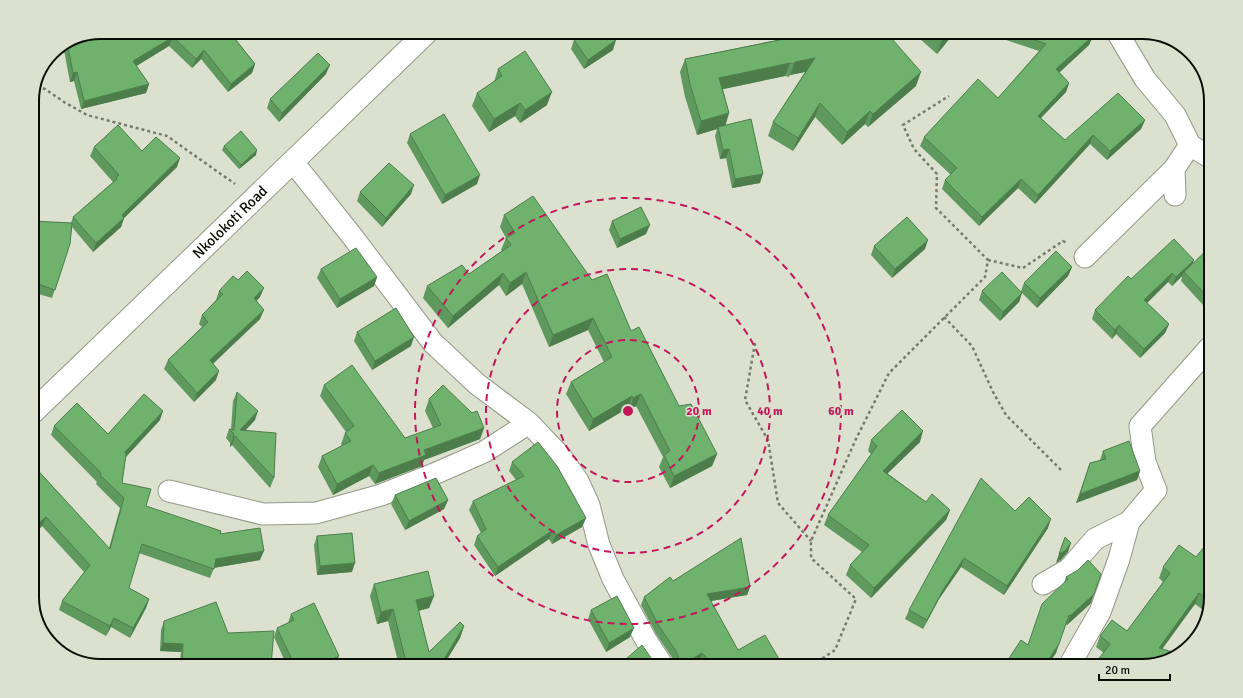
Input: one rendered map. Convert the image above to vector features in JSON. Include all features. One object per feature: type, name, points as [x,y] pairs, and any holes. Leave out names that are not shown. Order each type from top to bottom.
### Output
[{"type":"main road","name":"Nkolokoti Road","points":[[39,405],[420,39]]},
{"type":"street","points":[[1121,39],[1145,79],[1175,115],[1190,145],[1204,154]]},
{"type":"street","points":[[1085,257],[1174,169],[1190,145]]},
{"type":"street","points":[[293,162],[352,236],[433,343],[477,384],[529,423],[562,458],[578,481],[589,505],[599,545],[612,579],[646,640],[658,659]]},
{"type":"street","points":[[1174,169],[1175,195]]},
{"type":"street","points":[[1042,584],[1069,569],[1095,539],[1129,522],[1156,490],[1145,462],[1140,426],[1204,354]]},
{"type":"street","points":[[169,491],[263,514],[316,513],[381,495],[434,474],[484,452],[529,423]]},
{"type":"street","points":[[1073,659],[1100,612],[1119,559],[1129,522]]},
{"type":"path","points":[[41,88],[45,89],[87,115],[167,136],[255,198]]},
{"type":"path","points":[[949,96],[903,125],[914,149],[937,174],[936,208],[988,260],[1023,268],[1063,241],[1085,257]]},
{"type":"path","points":[[822,659],[835,650],[856,599],[812,558],[811,542],[856,439],[889,373],[985,277],[988,260]]},
{"type":"path","points":[[944,317],[972,346],[992,392],[1006,415],[1061,470]]},
{"type":"path","points":[[755,343],[744,400],[768,440],[778,503],[811,542]]},
{"type":"building","points":[[101,39],[170,39],[133,61],[149,84],[84,101],[77,72],[73,73],[68,48],[81,42]]},
{"type":"building","points":[[175,39],[235,39],[255,64],[231,84],[204,50],[196,59]]},
{"type":"building","points":[[615,39],[616,40],[588,60],[574,40]]},
{"type":"building","points":[[892,39],[921,72],[873,114],[870,111],[847,132],[820,103],[798,138],[773,122],[815,58],[795,62],[794,64],[790,63],[719,78],[729,113],[701,121],[690,84],[685,59],[780,40]]},
{"type":"building","points":[[1032,39],[1090,39],[1056,69],[1069,83],[1038,116],[1065,140],[1118,93],[1145,120],[1110,151],[1093,135],[1038,195],[1021,179],[982,217],[945,180],[957,168],[924,137],[978,79],[998,98],[1046,44]]},
{"type":"building","points":[[525,51],[552,92],[525,110],[520,103],[494,119],[477,93],[502,76],[498,69]]},
{"type":"building","points":[[318,53],[330,65],[282,113],[270,99]]},
{"type":"building","points":[[444,114],[480,175],[445,195],[410,134]]},
{"type":"building","points":[[751,119],[763,174],[735,179],[729,149],[723,150],[718,127]]},
{"type":"building","points":[[118,125],[142,151],[156,137],[180,158],[122,215],[124,218],[96,243],[73,217],[117,179],[116,178],[119,175],[94,147]]},
{"type":"building","points":[[241,131],[257,150],[241,165],[224,146]]},
{"type":"building","points":[[389,163],[414,185],[386,218],[360,192]]},
{"type":"building","points":[[533,196],[592,280],[607,274],[631,331],[639,327],[679,406],[691,404],[717,454],[674,476],[664,455],[670,451],[641,394],[633,398],[632,396],[593,419],[571,382],[612,357],[593,318],[553,335],[526,272],[510,283],[503,273],[453,316],[427,286],[462,265],[469,274],[511,245],[506,238],[515,233],[504,215]]},
{"type":"building","points":[[641,207],[650,225],[620,239],[612,221]]},
{"type":"building","points":[[907,217],[928,240],[895,269],[874,246]]},
{"type":"building","points":[[39,221],[72,223],[70,244],[55,290],[39,284]]},
{"type":"building","points":[[1174,239],[1194,260],[1176,277],[1172,273],[1144,300],[1169,324],[1144,349],[1119,325],[1115,330],[1095,310],[1128,276],[1131,279]]},
{"type":"building","points":[[356,248],[377,277],[340,299],[321,269]]},
{"type":"building","points":[[1056,251],[1072,267],[1040,298],[1024,283]]},
{"type":"building","points":[[1204,253],[1204,293],[1184,272]]},
{"type":"building","points":[[247,271],[264,288],[254,298],[264,310],[210,360],[219,371],[197,393],[168,360],[208,322],[202,315],[223,294],[219,291],[233,276],[238,280]]},
{"type":"building","points":[[1002,272],[1022,293],[1003,312],[982,291]]},
{"type":"building","points":[[396,308],[414,337],[375,361],[357,332]]},
{"type":"building","points":[[352,365],[405,438],[441,425],[429,399],[443,385],[472,413],[477,411],[484,428],[424,450],[426,455],[379,473],[373,465],[337,484],[322,456],[351,441],[345,433],[354,426],[324,385]]},
{"type":"building","points":[[237,392],[258,411],[240,430],[276,433],[274,478],[235,436],[233,438],[234,434],[229,429],[234,430]]},
{"type":"building","points":[[144,394],[163,411],[125,452],[122,483],[151,489],[146,506],[221,531],[220,534],[260,528],[264,551],[216,559],[214,569],[142,544],[129,588],[149,599],[133,628],[114,618],[110,626],[62,601],[90,565],[46,517],[39,523],[39,472],[110,549],[124,498],[54,426],[77,403],[108,434]]},
{"type":"building","points":[[902,410],[923,431],[883,471],[926,502],[932,494],[950,510],[874,588],[850,565],[869,545],[828,515],[877,446],[871,440]]},
{"type":"building","points":[[1129,441],[1140,471],[1080,494],[1090,463],[1106,459],[1103,451]]},
{"type":"building","points":[[538,442],[557,466],[586,518],[556,535],[553,530],[498,567],[477,536],[486,529],[473,501],[524,476],[512,462]]},
{"type":"building","points":[[436,478],[448,500],[409,521],[395,495]]},
{"type":"building","points":[[981,478],[1015,511],[1029,497],[1051,519],[1007,586],[964,558],[943,590],[927,620],[909,610]]},
{"type":"building","points":[[352,533],[355,563],[320,566],[317,536]]},
{"type":"building","points":[[1065,537],[1071,543],[1065,551],[1059,554]]},
{"type":"building","points":[[741,538],[750,587],[707,594],[738,650],[765,635],[779,659],[708,659],[702,653],[692,659],[679,659],[676,651],[659,626],[644,597],[670,577],[673,581]]},
{"type":"building","points":[[1179,545],[1196,557],[1204,547],[1204,597],[1199,593],[1159,648],[1171,652],[1158,657],[1142,659],[1099,659],[1110,644],[1100,636],[1112,620],[1127,631],[1170,573],[1163,567]]},
{"type":"building","points":[[1088,560],[1101,574],[1094,594],[1070,616],[1069,615],[1059,644],[1049,659],[1009,659],[1021,640],[1028,645],[1042,604],[1068,579],[1066,577],[1078,570]]},
{"type":"building","points":[[428,571],[434,596],[416,600],[429,652],[460,622],[464,626],[444,659],[404,659],[393,609],[381,612],[374,584]]},
{"type":"building","points":[[617,596],[634,628],[609,643],[591,610]]},
{"type":"building","points":[[216,602],[228,633],[274,631],[272,659],[182,659],[183,644],[163,643],[164,621]]},
{"type":"building","points":[[314,603],[339,656],[332,659],[292,659],[277,628],[294,620],[291,614]]},
{"type":"building","points":[[642,645],[652,659],[626,659]]}]
